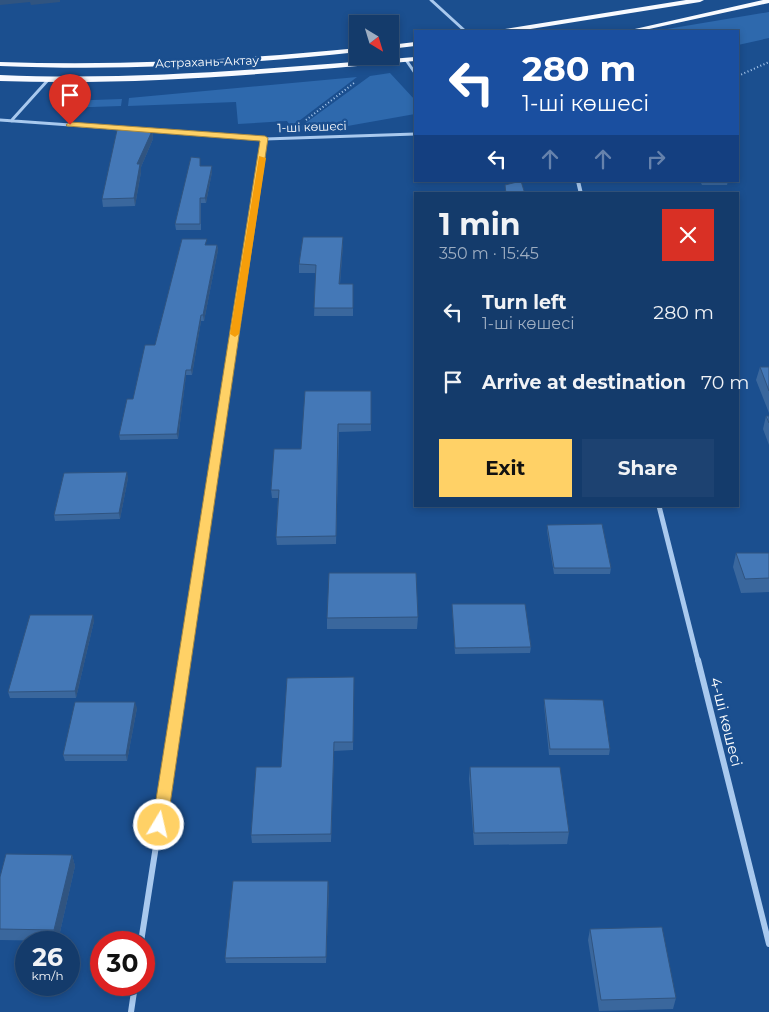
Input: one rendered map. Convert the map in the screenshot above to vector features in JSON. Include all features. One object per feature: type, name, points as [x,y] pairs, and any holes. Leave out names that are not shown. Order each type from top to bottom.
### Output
[{"type":"highway","points":[[511,30],[698,0],[722,13]]},
{"type":"highway","points":[[635,30],[769,2]]},
{"type":"highway","points":[[399,45],[414,44]]},
{"type":"highway","points":[[0,64],[67,68],[235,61],[349,51]]},
{"type":"highway","name":"Астрахань-Актау","points":[[0,78],[48,80],[253,73],[349,65]]},
{"type":"street","points":[[431,0],[464,30]]},
{"type":"street","points":[[11,121],[48,80]]},
{"type":"street","name":"1-шi көшесі","points":[[0,120],[265,138],[414,134]]},
{"type":"street","points":[[143,931],[265,138]]},
{"type":"street","name":"4-шi көшесі","points":[[659,507],[769,944]]},
{"type":"street","points":[[130,1012],[133,996]]},
{"type":"path","points":[[739,76],[769,62]]},
{"type":"path","points":[[284,137],[363,76],[361,65]]},
{"type":"shaded area","points":[[769,12],[769,38],[739,45],[739,30],[661,30]]},
{"type":"shaded area","points":[[390,73],[414,99],[414,114],[325,130],[296,130],[370,76]]},
{"type":"shaded area","points":[[357,77],[291,127],[287,121],[238,124],[236,102],[128,106],[129,98]]},
{"type":"shaded area","points":[[122,99],[121,106],[61,108],[63,101]]},
{"type":"building","points":[[117,130],[152,131],[137,164],[140,164],[134,198],[102,199]]},
{"type":"building","points":[[191,157],[200,158],[200,166],[212,166],[205,198],[200,198],[200,224],[175,224]]},
{"type":"building","points":[[521,182],[524,192],[506,192],[505,185]]},
{"type":"building","points":[[303,237],[343,237],[339,284],[353,284],[353,308],[314,308],[316,265],[299,264]]},
{"type":"building","points":[[182,239],[207,239],[205,245],[217,245],[191,370],[186,370],[177,434],[119,435],[127,399],[133,399],[145,345],[155,345]]},
{"type":"building","points":[[760,367],[769,367],[769,391]]},
{"type":"building","points":[[305,391],[371,391],[371,424],[338,424],[336,536],[276,537],[279,490],[271,490],[274,449],[301,449]]},
{"type":"building","points":[[127,472],[119,513],[54,515],[64,473]]},
{"type":"building","points":[[602,524],[611,568],[554,568],[547,525]]},
{"type":"building","points":[[736,553],[769,553],[769,578],[745,579]]},
{"type":"building","points":[[329,573],[416,573],[418,617],[327,618]]},
{"type":"building","points":[[452,604],[525,604],[531,647],[455,648]]},
{"type":"building","points":[[30,615],[93,615],[75,691],[8,692]]},
{"type":"building","points":[[354,677],[353,742],[334,742],[331,834],[251,835],[256,767],[281,767],[287,678]]},
{"type":"building","points":[[544,699],[603,700],[610,749],[550,749]]},
{"type":"building","points":[[75,702],[135,702],[126,755],[63,755]]},
{"type":"building","points":[[470,767],[560,767],[569,832],[474,833]]},
{"type":"building","points":[[6,854],[72,855],[54,930],[0,929],[0,877]]},
{"type":"building","points":[[233,881],[328,881],[326,957],[225,958]]},
{"type":"building","points":[[662,927],[676,998],[601,1000],[590,929]]},
{"type":"slow traffic","points":[[235,334],[262,158]]},
{"type":"route","points":[[70,125],[265,138],[159,825]]}]
